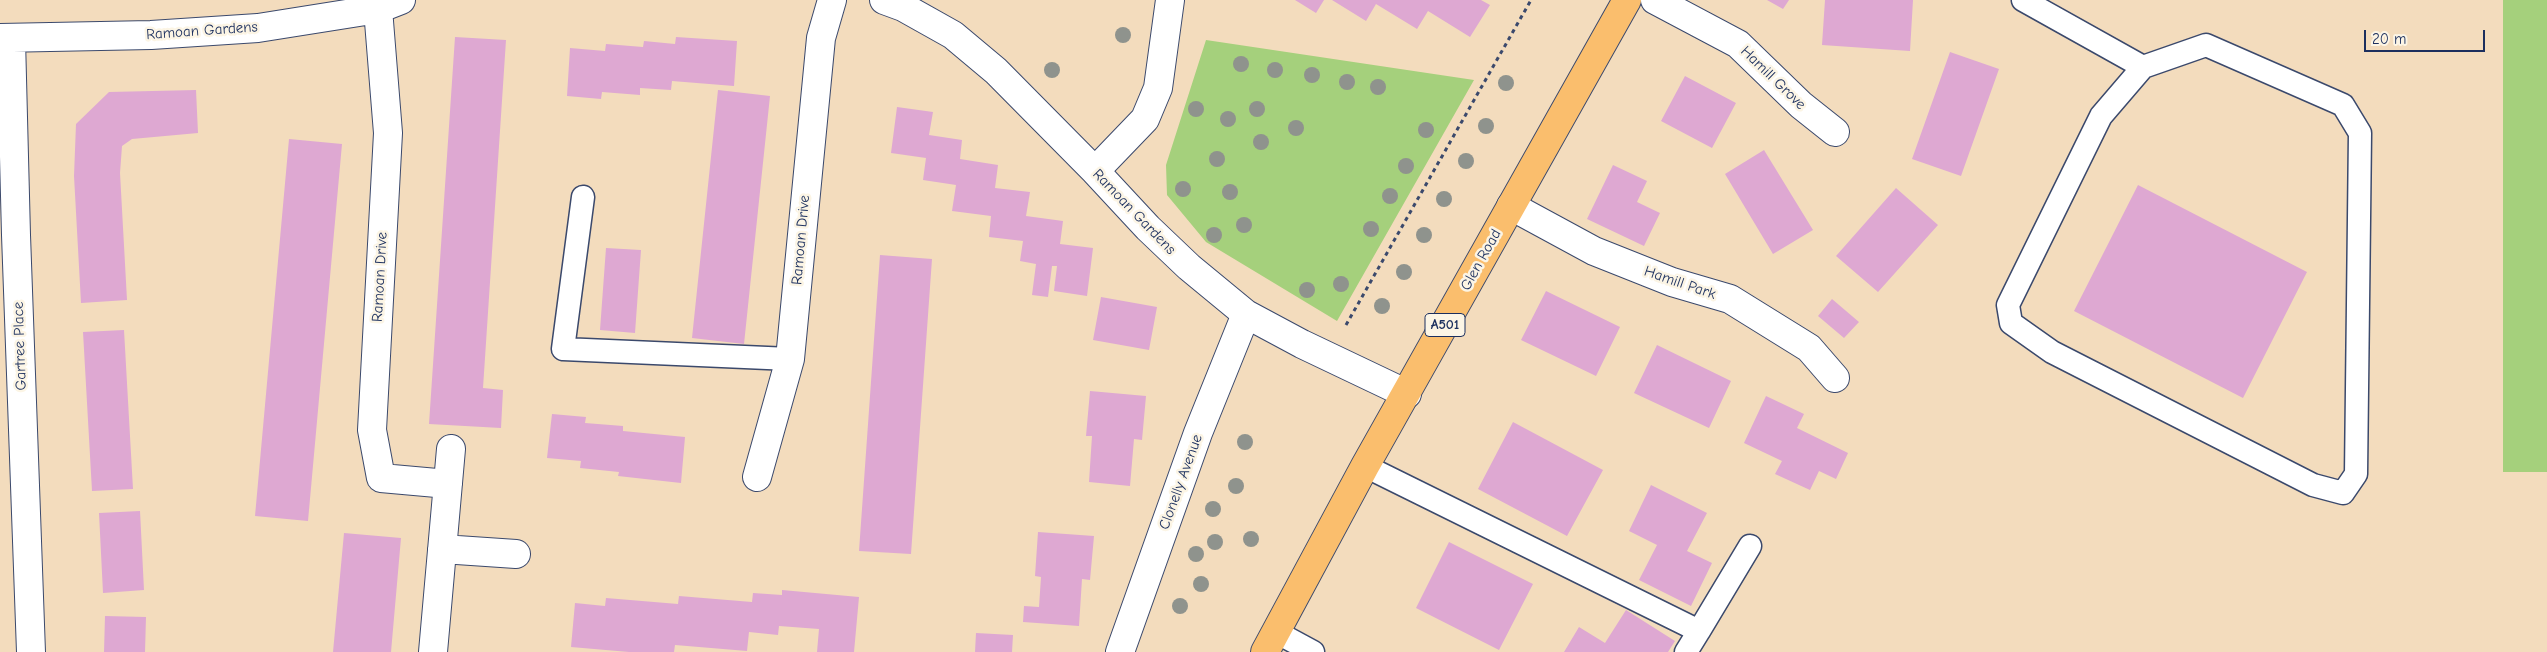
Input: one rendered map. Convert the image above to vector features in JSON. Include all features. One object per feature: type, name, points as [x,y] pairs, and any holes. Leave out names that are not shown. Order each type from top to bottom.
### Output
[{"type":"main road","name":"Glen Road","points":[[1271,642],[1365,466],[1627,0]]},
{"type":"street","name":"Ramoan Drive","points":[[757,478],[790,359],[821,38],[832,0]]},
{"type":"street","name":"Ramoan Gardens","points":[[884,0],[903,7],[953,35],[996,71],[1095,171],[1148,228],[1182,261],[1246,314],[1407,394]]},
{"type":"street","points":[[1095,171],[1145,119],[1158,88],[1170,0]]},
{"type":"street","name":"Hamill Grove","points":[[1655,0],[1738,44],[1801,105],[1835,132]]},
{"type":"street","name":"Ramoan Drive","points":[[390,4],[388,133],[372,430],[381,478],[448,484]]},
{"type":"street","name":"Ramoan Gardens","points":[[6,39],[215,32],[302,11],[390,4]]},
{"type":"street","name":"Gartree Place","points":[[6,39],[16,235],[31,652]]},
{"type":"street","name":"Hamill Park","points":[[1511,206],[1594,251],[1672,282],[1730,299],[1809,348],[1835,378]]},
{"type":"street","name":"Clonelly Avenue","points":[[1120,652],[1198,433],[1246,314]]},
{"type":"street","points":[[432,652],[451,449]]},
{"type":"street","points":[[442,549],[516,554]]},
{"type":"lane","points":[[2023,0],[2143,67],[2206,45],[2344,105],[2360,133],[2356,474],[2343,493],[2313,485],[2061,356],[2011,323],[2008,305],[2101,116],[2143,67]]},
{"type":"lane","points":[[583,197],[563,349],[790,359]]},
{"type":"lane","points":[[1365,466],[1699,631]]},
{"type":"lane","points":[[1686,652],[1750,546]]},
{"type":"lane","points":[[1271,642],[1313,652]]},
{"type":"path","points":[[1328,356],[1531,0]]},
{"type":"green space","points":[[2503,0],[2547,0],[2547,472],[2503,472]]},
{"type":"green space","points":[[1206,40],[1474,80],[1337,321],[1206,242],[1167,195],[1166,165]]},
{"type":"building","points":[[1295,0],[1324,0],[1316,13]]},
{"type":"building","points":[[1332,0],[1481,0],[1490,5],[1470,37],[1428,11],[1417,29],[1376,4],[1366,21]]},
{"type":"building","points":[[1767,0],[1789,0],[1783,9]]},
{"type":"building","points":[[1825,0],[1913,0],[1910,51],[1822,45]]},
{"type":"building","points":[[455,37],[506,40],[483,388],[503,390],[501,428],[429,424]]},
{"type":"building","points":[[676,37],[737,41],[734,86],[672,81],[671,90],[640,88],[640,95],[602,92],[601,99],[567,96],[570,48],[605,51],[606,44],[643,47],[644,41],[675,44]]},
{"type":"building","points":[[1950,52],[1999,69],[1961,176],[1912,159]]},
{"type":"building","points":[[1685,76],[1736,103],[1712,148],[1661,121]]},
{"type":"building","points":[[196,90],[198,133],[132,139],[122,146],[120,173],[127,300],[81,303],[74,176],[76,124],[109,92]]},
{"type":"building","points":[[718,90],[770,96],[744,344],[692,338]]},
{"type":"building","points":[[897,107],[933,112],[929,135],[962,140],[960,159],[998,165],[995,188],[1030,192],[1026,216],[1063,221],[1060,244],[1093,248],[1087,296],[1054,291],[1057,266],[1052,266],[1048,297],[1032,295],[1036,264],[1020,261],[1023,241],[989,237],[991,216],[952,211],[956,185],[923,180],[926,158],[891,153]]},
{"type":"building","points":[[289,139],[342,144],[308,521],[255,516]]},
{"type":"building","points":[[1764,150],[1813,230],[1773,254],[1725,174]]},
{"type":"building","points":[[1613,165],[1647,181],[1637,202],[1660,213],[1644,246],[1587,219]]},
{"type":"building","points":[[2138,185],[2307,272],[2243,398],[2074,311]]},
{"type":"building","points":[[1896,188],[1938,225],[1878,292],[1836,256]]},
{"type":"building","points":[[606,248],[641,250],[635,333],[600,330]]},
{"type":"building","points":[[880,255],[932,259],[911,554],[859,551]]},
{"type":"building","points":[[1546,291],[1620,327],[1596,376],[1521,340]]},
{"type":"building","points":[[1101,297],[1157,307],[1149,350],[1093,340]]},
{"type":"building","points":[[1832,299],[1859,322],[1844,338],[1818,316]]},
{"type":"building","points":[[124,330],[133,489],[92,491],[83,332]]},
{"type":"building","points":[[1657,345],[1731,381],[1709,428],[1634,393]]},
{"type":"building","points":[[1090,391],[1146,396],[1142,440],[1134,439],[1130,486],[1089,482],[1092,436],[1086,436]]},
{"type":"building","points":[[1766,396],[1804,414],[1797,428],[1848,453],[1836,479],[1819,471],[1810,490],[1775,474],[1782,461],[1744,443]]},
{"type":"building","points":[[552,414],[586,417],[585,423],[623,426],[623,431],[685,437],[681,483],[618,476],[619,472],[580,468],[581,461],[547,458]]},
{"type":"building","points":[[1513,422],[1603,470],[1567,536],[1478,489]]},
{"type":"building","points":[[1651,485],[1707,513],[1687,551],[1712,563],[1691,606],[1639,580],[1657,545],[1629,531]]},
{"type":"building","points":[[140,511],[144,590],[103,593],[99,513]]},
{"type":"building","points":[[1038,532],[1094,536],[1090,580],[1082,579],[1079,626],[1023,622],[1024,606],[1039,607],[1041,577],[1035,576]]},
{"type":"building","points":[[344,533],[401,538],[391,652],[333,652]]},
{"type":"building","points":[[1449,542],[1533,584],[1499,650],[1416,608]]},
{"type":"building","points":[[782,590],[859,597],[854,652],[817,652],[819,629],[779,626],[778,635],[749,632],[747,651],[675,645],[674,652],[629,652],[571,647],[575,603],[605,606],[606,598],[678,604],[679,596],[752,602],[753,593],[782,595]]},
{"type":"building","points":[[1626,610],[1675,641],[1668,652],[1564,652],[1579,627],[1605,643]]},
{"type":"building","points":[[105,616],[146,617],[145,652],[104,652]]},
{"type":"building","points":[[976,633],[1013,635],[1012,652],[975,652]]}]
